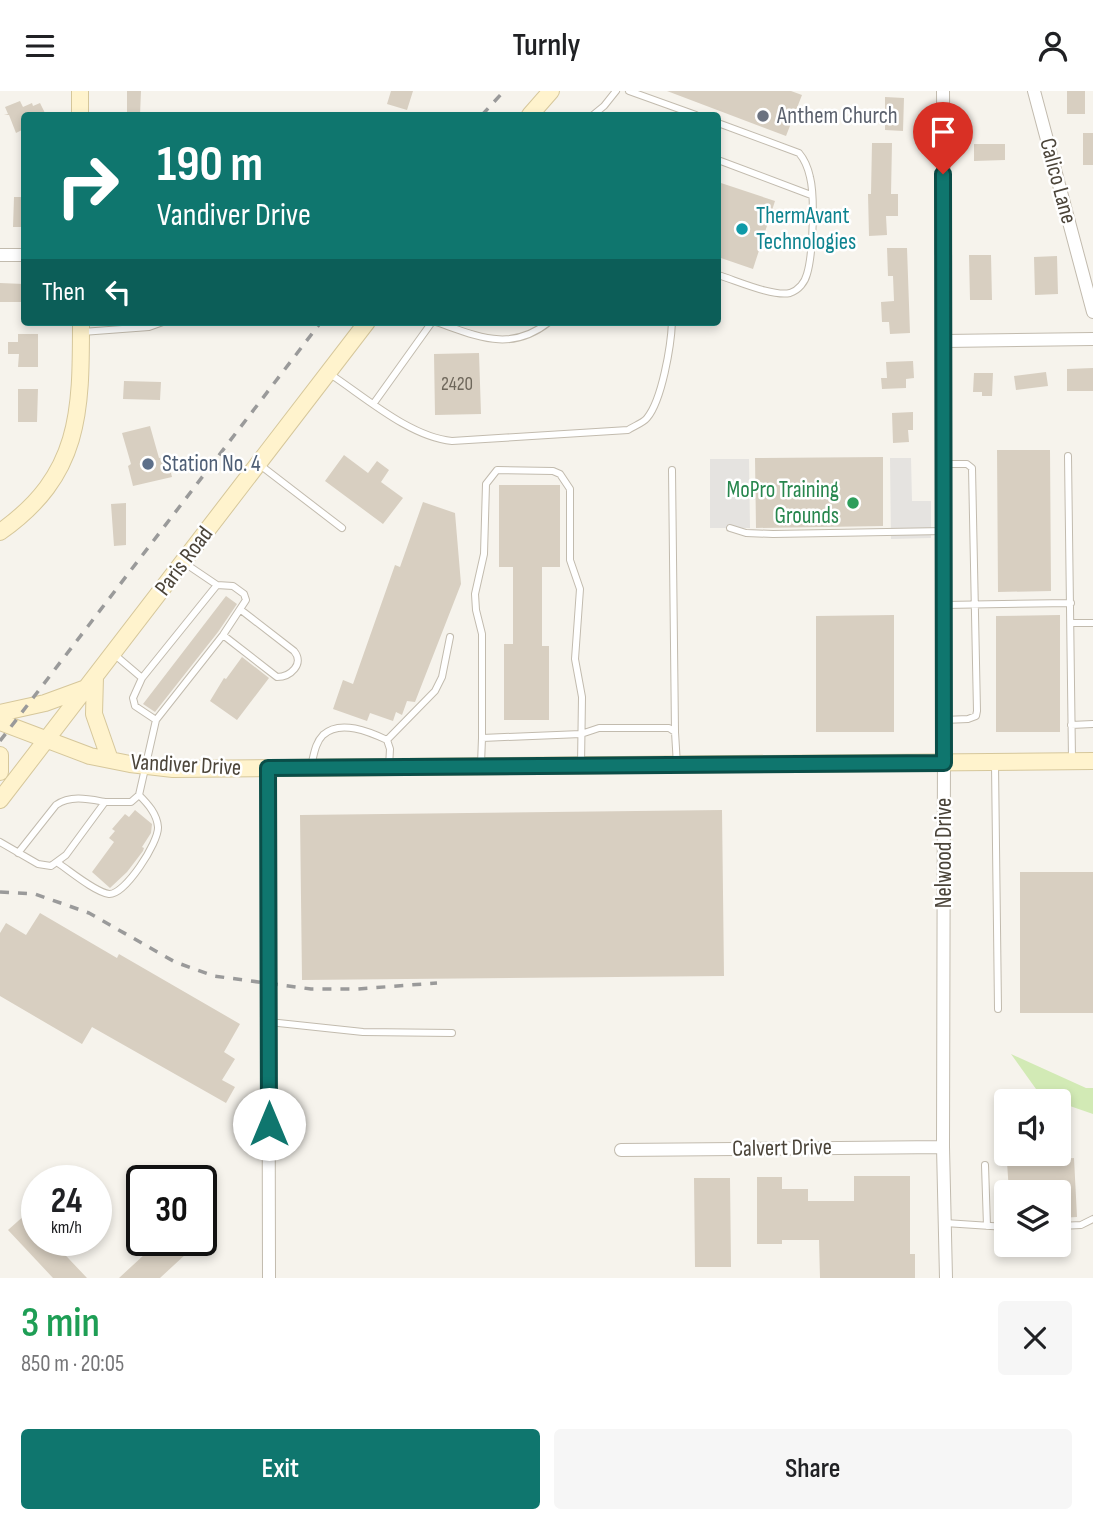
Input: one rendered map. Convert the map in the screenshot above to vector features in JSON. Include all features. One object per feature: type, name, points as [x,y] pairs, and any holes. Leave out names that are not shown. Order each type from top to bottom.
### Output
[{"type":"main road","points":[[80,91],[80,112]]},
{"type":"main road","points":[[534,112],[551,91]]},
{"type":"main road","name":"Paris Road","points":[[0,800],[364,326]]},
{"type":"main road","points":[[0,532],[19,519],[39,499],[68,451],[78,413],[81,327]]},
{"type":"main road","points":[[0,713],[46,703],[90,683],[94,714],[110,760]]},
{"type":"main road","name":"Vandiver Drive","points":[[0,722],[90,756],[173,769],[1093,761]]},
{"type":"main road","points":[[0,755],[0,772]]},
{"type":"street","name":"Nelwood Drive","points":[[943,91],[943,1147],[946,1278]]},
{"type":"street","name":"Calico Lane","points":[[1034,91],[1093,312]]},
{"type":"street","points":[[0,255],[21,255]]},
{"type":"street","points":[[944,341],[1093,339]]},
{"type":"street","points":[[268,768],[269,1278]]},
{"type":"street","name":"Calvert Drive","points":[[621,1150],[943,1147]]},
{"type":"lane","points":[[598,112],[616,91]]},
{"type":"lane","points":[[629,91],[688,112]]},
{"type":"lane","points":[[721,124],[799,153],[805,159],[811,179],[811,254],[807,275],[801,287],[790,293],[773,292],[721,276]]},
{"type":"lane","points":[[721,161],[811,195]]},
{"type":"lane","points":[[81,327],[152,326]]},
{"type":"lane","points":[[374,403],[431,326]]},
{"type":"lane","points":[[447,326],[495,341],[516,339],[544,326]]},
{"type":"lane","points":[[328,372],[410,428],[437,440],[452,442],[628,430],[646,420],[652,409],[671,342],[672,326]]},
{"type":"lane","points":[[1068,456],[1072,761]]},
{"type":"lane","points":[[258,464],[342,528]]},
{"type":"lane","points":[[944,464],[967,464],[972,468],[976,716],[944,720]]},
{"type":"lane","points":[[481,766],[482,634],[475,594],[484,554],[486,484],[497,470],[552,471],[560,474],[570,489],[570,560],[580,589],[575,659],[582,697],[581,765]]},
{"type":"lane","points":[[672,470],[677,765]]},
{"type":"lane","points":[[730,528],[746,533],[774,534],[944,531]]},
{"type":"lane","points":[[18,853],[56,805],[64,800],[131,801],[139,795],[156,720],[223,635],[246,600],[244,594],[233,586],[217,585],[183,562]]},
{"type":"lane","points":[[156,720],[135,706],[132,698],[142,678],[217,585]]},
{"type":"lane","points":[[944,605],[1071,603]]},
{"type":"lane","points":[[223,635],[277,677],[289,675],[295,669],[298,656],[241,610]]},
{"type":"lane","points":[[1071,623],[1093,623]]},
{"type":"lane","points":[[387,740],[435,691],[442,677],[450,637]]},
{"type":"lane","points":[[113,653],[142,678]]},
{"type":"lane","points":[[1071,725],[1093,724]]},
{"type":"lane","points":[[310,768],[316,745],[324,734],[333,729],[345,727],[387,740]]},
{"type":"lane","points":[[482,738],[581,734],[599,729],[669,729],[675,732]]},
{"type":"lane","points":[[387,740],[390,749],[389,767]]},
{"type":"lane","points":[[995,762],[998,1009]]},
{"type":"lane","points":[[58,863],[104,892],[115,893],[121,890],[155,840],[158,828],[151,808],[139,795]]},
{"type":"lane","points":[[0,842],[46,867],[58,863],[105,802]]},
{"type":"lane","points":[[268,1022],[363,1032],[452,1033]]},
{"type":"lane","points":[[985,1165],[987,1226]]},
{"type":"lane","points":[[1071,1225],[1081,1225],[1093,1219]]},
{"type":"lane","points":[[945,1223],[994,1226]]},
{"type":"green space","points":[[1011,1054],[1086,1088],[1093,1088],[1093,1114],[1071,1106],[1071,1089],[1036,1089]]},
{"type":"shaded area","points":[[890,458],[911,458],[912,501],[931,501],[931,538],[891,539]]},
{"type":"shaded area","points":[[710,459],[749,459],[750,528],[710,528]]},
{"type":"building","points":[[127,91],[141,91],[140,112],[127,112]]},
{"type":"building","points":[[391,91],[413,91],[407,110],[387,104]]},
{"type":"building","name":"Anthem Church","points":[[667,91],[791,91],[802,95],[786,136]]},
{"type":"building","points":[[1067,91],[1085,91],[1085,114],[1067,114]]},
{"type":"building","points":[[885,97],[904,98],[903,131],[885,130]]},
{"type":"building","points":[[20,101],[23,107],[40,103],[44,112],[21,112],[21,130],[16,133],[9,115],[4,115],[8,114],[5,107]]},
{"type":"building","points":[[1083,133],[1093,133],[1093,165],[1083,165]]},
{"type":"building","points":[[872,143],[892,143],[891,194],[898,194],[898,216],[886,216],[887,235],[869,236],[868,194],[871,194]]},
{"type":"building","points":[[974,144],[1005,144],[1005,160],[974,161]]},
{"type":"building","name":"ThermAvant Technologies","points":[[721,183],[775,201],[753,269],[721,258]]},
{"type":"building","points":[[14,197],[21,197],[21,227],[13,227]]},
{"type":"building","points":[[887,248],[907,248],[910,333],[890,334],[889,322],[882,322],[881,302],[894,301],[893,276],[888,276]]},
{"type":"building","points":[[969,255],[991,255],[992,300],[970,300]]},
{"type":"building","points":[[1057,256],[1058,294],[1035,295],[1034,257]]},
{"type":"building","points":[[0,283],[21,284],[21,302],[0,302]]},
{"type":"building","points":[[18,334],[38,334],[38,367],[18,367],[19,354],[8,354],[8,342],[18,342]]},
{"type":"building","points":[[479,353],[481,414],[435,415],[434,354]]},
{"type":"building","points":[[913,361],[914,378],[906,379],[906,388],[882,389],[881,378],[887,378],[886,362]]},
{"type":"building","points":[[1093,368],[1093,391],[1067,391],[1067,369]]},
{"type":"building","points":[[1046,372],[1048,386],[1016,390],[1014,376]]},
{"type":"building","points":[[974,373],[993,373],[992,396],[973,392]]},
{"type":"building","points":[[124,381],[161,382],[160,400],[123,399]]},
{"type":"building","points":[[18,389],[38,389],[37,422],[18,422]]},
{"type":"building","points":[[913,412],[913,430],[908,430],[909,442],[893,443],[892,413]]},
{"type":"building","points":[[150,426],[159,458],[167,457],[172,477],[133,486],[128,466],[131,464],[122,433]]},
{"type":"building","points":[[997,450],[1050,450],[1051,591],[998,592]]},
{"type":"building","points":[[344,455],[368,473],[377,461],[389,470],[381,482],[403,498],[383,524],[325,481]]},
{"type":"building","points":[[883,457],[883,526],[756,528],[755,458]]},
{"type":"building","points":[[499,485],[560,485],[560,567],[542,567],[542,646],[549,646],[549,720],[504,720],[504,644],[513,644],[513,567],[499,567]]},
{"type":"building","points":[[423,502],[455,513],[461,584],[415,702],[407,701],[402,715],[396,712],[393,721],[370,713],[367,721],[333,709],[343,680],[353,684],[395,565],[400,567]]},
{"type":"building","points":[[126,503],[126,545],[114,546],[111,504]]},
{"type":"building","points":[[226,596],[237,604],[218,632],[155,712],[143,704]]},
{"type":"building","points":[[894,615],[894,732],[816,732],[816,616]]},
{"type":"building","points":[[1060,615],[1060,732],[996,732],[996,616]]},
{"type":"building","points":[[242,657],[269,678],[237,720],[210,701],[224,678],[226,679]]},
{"type":"building","points":[[135,810],[152,824],[151,833],[142,847],[143,851],[110,888],[92,872],[114,842],[109,838],[115,831],[112,829],[125,814],[129,817]]},
{"type":"building","points":[[722,810],[724,976],[302,980],[300,815]]},
{"type":"building","points":[[1020,872],[1093,872],[1093,1013],[1020,1013]]},
{"type":"building","points":[[40,913],[117,958],[119,954],[240,1024],[224,1052],[235,1059],[222,1080],[235,1087],[226,1103],[92,1027],[82,1044],[0,996],[0,933],[6,923],[26,935]]},
{"type":"building","points":[[1071,1158],[1074,1158],[1077,1217],[1071,1217],[1071,1180],[1008,1180],[1007,1166],[1071,1166]]},
{"type":"building","points":[[854,1176],[910,1176],[910,1254],[915,1254],[915,1278],[820,1278],[819,1240],[782,1240],[782,1244],[757,1244],[757,1177],[782,1177],[782,1189],[808,1189],[808,1201],[854,1201]]},
{"type":"building","points":[[694,1178],[730,1178],[731,1267],[695,1267]]},
{"type":"building","points":[[21,1218],[21,1244],[8,1230]]},
{"type":"building","points":[[32,1256],[66,1256],[87,1278],[53,1278]]},
{"type":"building","points":[[143,1256],[184,1256],[160,1278],[119,1278]]},
{"type":"railway","points":[[485,112],[504,91]]},
{"type":"railway","points":[[0,741],[318,326]]},
{"type":"railway","points":[[0,892],[35,894],[89,913],[175,962],[214,976],[311,989],[357,989],[437,983]]},
{"type":"place","name":"Anthem Church","points":[[763,116]]},
{"type":"place","name":"ThermAvant Technologies","points":[[742,229]]},
{"type":"place","name":"Station No. 4","points":[[148,464]]},
{"type":"place","name":"MoPro Training Grounds","points":[[853,503]]},
{"type":"route","points":[[269,1124],[268,768],[944,763],[943,174]]}]
